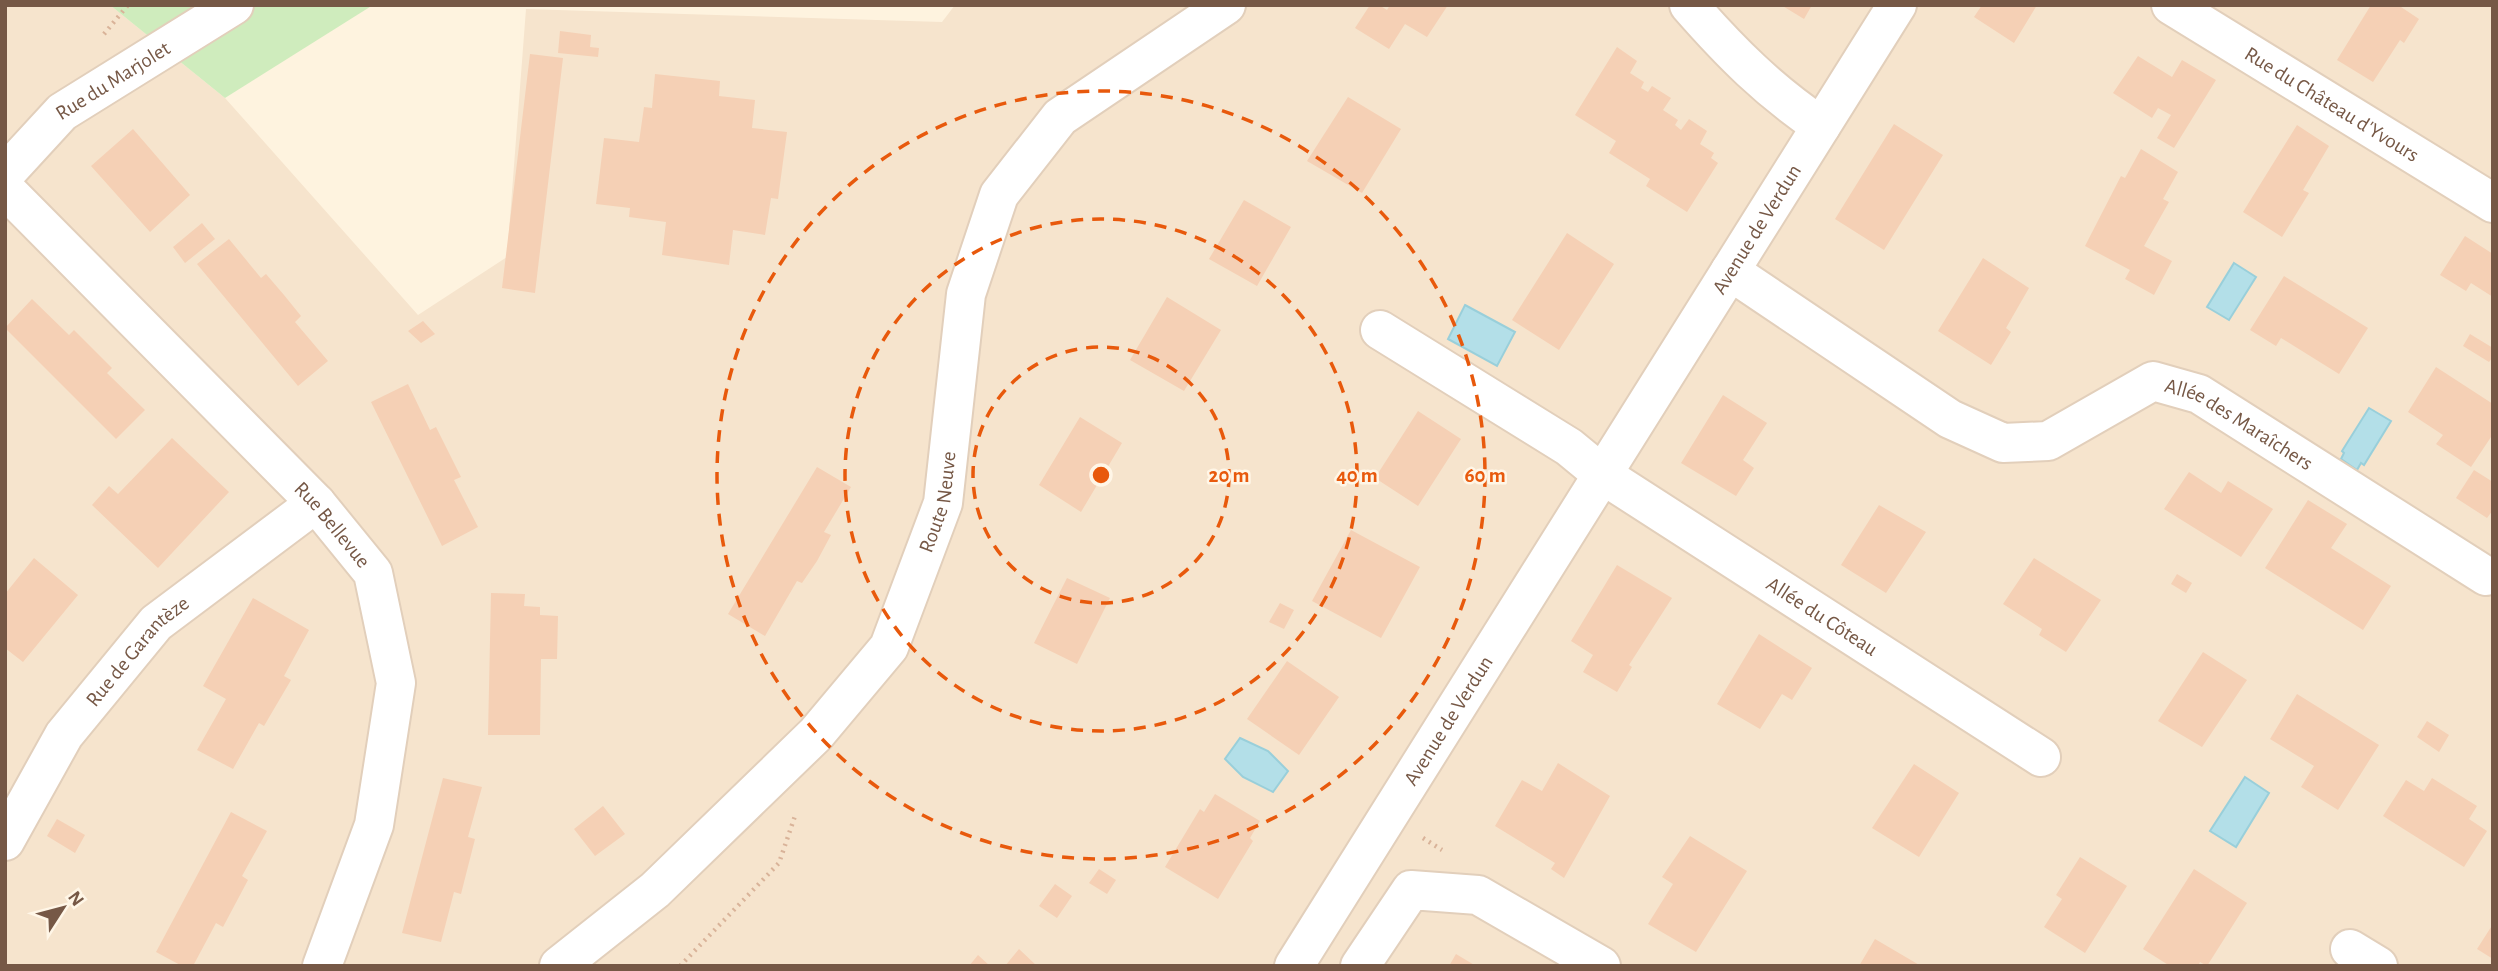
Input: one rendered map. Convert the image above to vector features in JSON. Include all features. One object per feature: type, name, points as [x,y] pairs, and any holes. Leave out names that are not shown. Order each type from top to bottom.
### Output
[{"type":"street","name":"Rue du Marjolet","points":[[5,174],[62,112],[234,5]]},
{"type":"street","name":"Route Neuve","points":[[559,966],[655,890],[816,734],[889,647],[943,503],[966,294],[999,195],[1060,117],[1226,5]]},
{"type":"street","points":[[1689,5],[1732,54],[1782,100],[1821,127]]},
{"type":"street","name":"Avenue de Verdun","points":[[1294,966],[1897,5]]},
{"type":"street","name":"Rue du Château d'Yvours","points":[[2171,5],[2493,202]]},
{"type":"street","name":"Rue Bellevue","points":[[5,190],[316,503],[373,573],[396,683],[374,825],[322,966]]},
{"type":"street","name":"Allée des Maraîchers","points":[[1730,271],[1950,419],[2003,443],[2048,441],[2153,381],[2199,394],[2486,576]]},
{"type":"street","points":[[1380,330],[1569,447],[1603,475]]},
{"type":"street","name":"Allée du Côteau","points":[[1603,475],[2041,757]]},
{"type":"street","name":"Rue de Garantèze","points":[[5,841],[64,735],[156,623],[316,503]]},
{"type":"street","points":[[1360,966],[1411,890],[1478,895],[1601,966]]},
{"type":"path","points":[[680,966],[779,863],[803,793],[783,766]]},
{"type":"shaded area","points":[[5,5],[110,5],[225,98],[418,315],[507,257],[526,9],[942,22],[955,5],[2493,5],[2493,966],[5,966]]},
{"type":"green space","points":[[110,5],[373,5],[225,98]]},
{"type":"water","points":[[2234,263],[2256,277],[2229,320],[2207,307]]},
{"type":"water","points":[[1465,305],[1515,332],[1497,366],[1448,339]]},
{"type":"water","points":[[2369,408],[2391,421],[2364,465],[2361,463],[2357,470],[2341,459],[2344,453],[2342,451]]},
{"type":"water","points":[[1240,738],[1268,751],[1288,771],[1273,792],[1243,777],[1225,759]]},
{"type":"water","points":[[2245,777],[2269,793],[2236,847],[2210,831]]},
{"type":"building","points":[[1370,5],[1379,5],[1387,10],[1390,5],[1448,5],[1427,37],[1405,24],[1389,49],[1355,28]]},
{"type":"building","points":[[1781,5],[1812,5],[1804,19]]},
{"type":"building","points":[[1982,5],[2037,5],[2014,43],[1974,17]]},
{"type":"building","points":[[2371,5],[2398,5],[2419,19],[2404,43],[2400,40],[2373,82],[2337,60]]},
{"type":"building","points":[[560,31],[591,35],[590,47],[599,48],[598,57],[558,53]]},
{"type":"building","points":[[1617,47],[1637,61],[1630,73],[1644,82],[1641,88],[1648,92],[1652,86],[1671,98],[1663,110],[1678,120],[1675,125],[1681,130],[1689,119],[1707,131],[1700,144],[1714,153],[1711,158],[1718,163],[1687,212],[1646,186],[1650,179],[1609,153],[1616,141],[1575,115]]},
{"type":"building","points":[[530,54],[563,58],[535,293],[502,288]]},
{"type":"building","points":[[2138,56],[2172,77],[2182,60],[2216,80],[2174,148],[2157,138],[2171,115],[2158,108],[2152,118],[2113,93]]},
{"type":"building","points":[[655,74],[720,81],[719,96],[755,100],[752,128],[787,132],[778,199],[771,198],[765,235],[733,230],[729,265],[662,255],[666,222],[629,217],[630,208],[596,204],[604,138],[639,142],[644,107],[652,108]]},
{"type":"building","points":[[1348,97],[1401,129],[1362,193],[1307,161]]},
{"type":"building","points":[[1894,124],[1943,155],[1884,250],[1835,219]]},
{"type":"building","points":[[2297,125],[2329,146],[2303,190],[2309,193],[2282,237],[2243,212]]},
{"type":"building","points":[[133,129],[190,195],[150,232],[91,166]]},
{"type":"building","points":[[2141,149],[2178,172],[2163,199],[2169,202],[2144,246],[2172,261],[2154,295],[2125,279],[2130,270],[2085,246],[2121,176],[2125,178]]},
{"type":"building","points":[[1244,200],[1291,227],[1257,286],[1209,259]]},
{"type":"building","points":[[202,223],[215,239],[185,263],[173,247]]},
{"type":"building","points":[[1567,233],[1614,264],[1559,350],[1512,320]]},
{"type":"building","points":[[2465,236],[2493,254],[2493,297],[2471,283],[2466,291],[2440,275]]},
{"type":"building","points":[[229,239],[261,278],[266,274],[284,295],[301,316],[295,322],[328,361],[298,386],[197,264]]},
{"type":"building","points":[[1983,258],[2029,288],[2006,328],[2011,332],[1991,365],[1938,331]]},
{"type":"building","points":[[2284,276],[2368,328],[2339,374],[2281,338],[2276,346],[2250,330]]},
{"type":"building","points":[[1167,297],[1221,330],[1184,391],[1130,360]]},
{"type":"building","points":[[32,299],[69,335],[74,330],[112,368],[107,373],[145,410],[116,439],[5,328]]},
{"type":"building","points":[[423,321],[435,334],[421,343],[408,331]]},
{"type":"building","points":[[2470,334],[2493,348],[2493,357],[2489,362],[2463,346]]},
{"type":"building","points":[[2436,367],[2493,404],[2493,434],[2471,467],[2436,444],[2443,435],[2408,412]]},
{"type":"building","points":[[408,384],[430,430],[436,427],[461,477],[454,480],[478,527],[442,546],[371,402]]},
{"type":"building","points":[[1723,395],[1767,423],[1743,460],[1754,468],[1736,496],[1681,463]]},
{"type":"building","points":[[1418,411],[1461,439],[1418,506],[1375,478]]},
{"type":"building","points":[[1080,417],[1122,443],[1081,512],[1039,485]]},
{"type":"building","points":[[172,438],[229,492],[158,568],[92,505],[109,486],[118,494]]},
{"type":"building","points":[[817,467],[851,487],[824,532],[831,535],[817,561],[802,583],[797,581],[765,636],[728,614]]},
{"type":"building","points":[[2474,470],[2493,482],[2493,510],[2487,518],[2456,498]]},
{"type":"building","points":[[2189,472],[2221,493],[2228,481],[2273,509],[2241,557],[2164,509]]},
{"type":"building","points":[[2308,500],[2347,524],[2331,548],[2391,586],[2363,630],[2265,568]]},
{"type":"building","points":[[1879,505],[1926,532],[1886,593],[1841,565]]},
{"type":"building","points":[[1351,530],[1420,567],[1381,638],[1312,601]]},
{"type":"building","points":[[34,558],[78,595],[23,662],[5,648],[5,594]]},
{"type":"building","points":[[2034,558],[2101,600],[2066,652],[2039,635],[2042,629],[2003,604]]},
{"type":"building","points":[[1617,565],[1672,598],[1629,665],[1632,667],[1617,692],[1583,672],[1593,655],[1571,641]]},
{"type":"building","points":[[2177,574],[2192,583],[2186,593],[2171,584]]},
{"type":"building","points":[[1067,578],[1110,598],[1077,664],[1034,643]]},
{"type":"building","points":[[491,593],[525,594],[524,606],[540,607],[540,615],[558,616],[557,659],[541,659],[540,735],[488,735]]},
{"type":"building","points":[[253,598],[309,630],[284,676],[291,680],[264,726],[259,723],[233,769],[197,750],[226,699],[203,686]]},
{"type":"building","points":[[1280,603],[1294,610],[1284,629],[1269,622]]},
{"type":"building","points":[[1759,634],[1812,668],[1792,700],[1782,694],[1760,729],[1717,704]]},
{"type":"building","points":[[2203,652],[2247,680],[2202,747],[2158,721]]},
{"type":"building","points":[[1287,661],[1339,697],[1299,755],[1247,719]]},
{"type":"building","points":[[2297,694],[2379,745],[2338,810],[2301,787],[2314,766],[2270,739]]},
{"type":"building","points":[[2427,721],[2449,735],[2439,752],[2417,737]]},
{"type":"building","points":[[1558,763],[1610,796],[1564,878],[1551,869],[1555,863],[1495,826],[1522,780],[1542,791]]},
{"type":"building","points":[[1914,764],[1959,793],[1919,857],[1872,828]]},
{"type":"building","points":[[443,778],[482,787],[468,837],[475,839],[461,894],[454,892],[441,942],[402,933]]},
{"type":"building","points":[[2432,778],[2477,806],[2469,819],[2487,831],[2464,867],[2383,816],[2406,780],[2424,791]]},
{"type":"building","points":[[1215,794],[1260,821],[1250,838],[1253,841],[1218,899],[1165,867],[1200,809],[1204,812]]},
{"type":"building","points":[[603,806],[625,834],[595,856],[574,829]]},
{"type":"building","points":[[231,812],[267,831],[242,876],[248,880],[223,927],[216,923],[193,966],[182,966],[156,952]]},
{"type":"building","points":[[57,819],[85,835],[75,853],[47,836]]},
{"type":"building","points":[[1690,836],[1747,871],[1696,952],[1648,924],[1673,884],[1662,877]]},
{"type":"building","points":[[2080,857],[2127,886],[2085,953],[2044,927],[2062,899],[2056,895]]},
{"type":"building","points":[[1099,869],[1116,880],[1107,894],[1089,883]]},
{"type":"building","points":[[2194,869],[2247,903],[2207,966],[2200,962],[2198,966],[2170,966],[2143,949]]},
{"type":"building","points":[[1055,884],[1072,896],[1057,918],[1039,906]]},
{"type":"building","points":[[2493,924],[2493,959],[2477,949]]},
{"type":"building","points":[[1875,939],[1921,966],[1859,966]]},
{"type":"building","points":[[1019,949],[1037,966],[1005,966]]},
{"type":"building","points":[[1456,954],[1476,966],[1449,966]]},
{"type":"building","points":[[978,955],[990,966],[969,966]]}]
